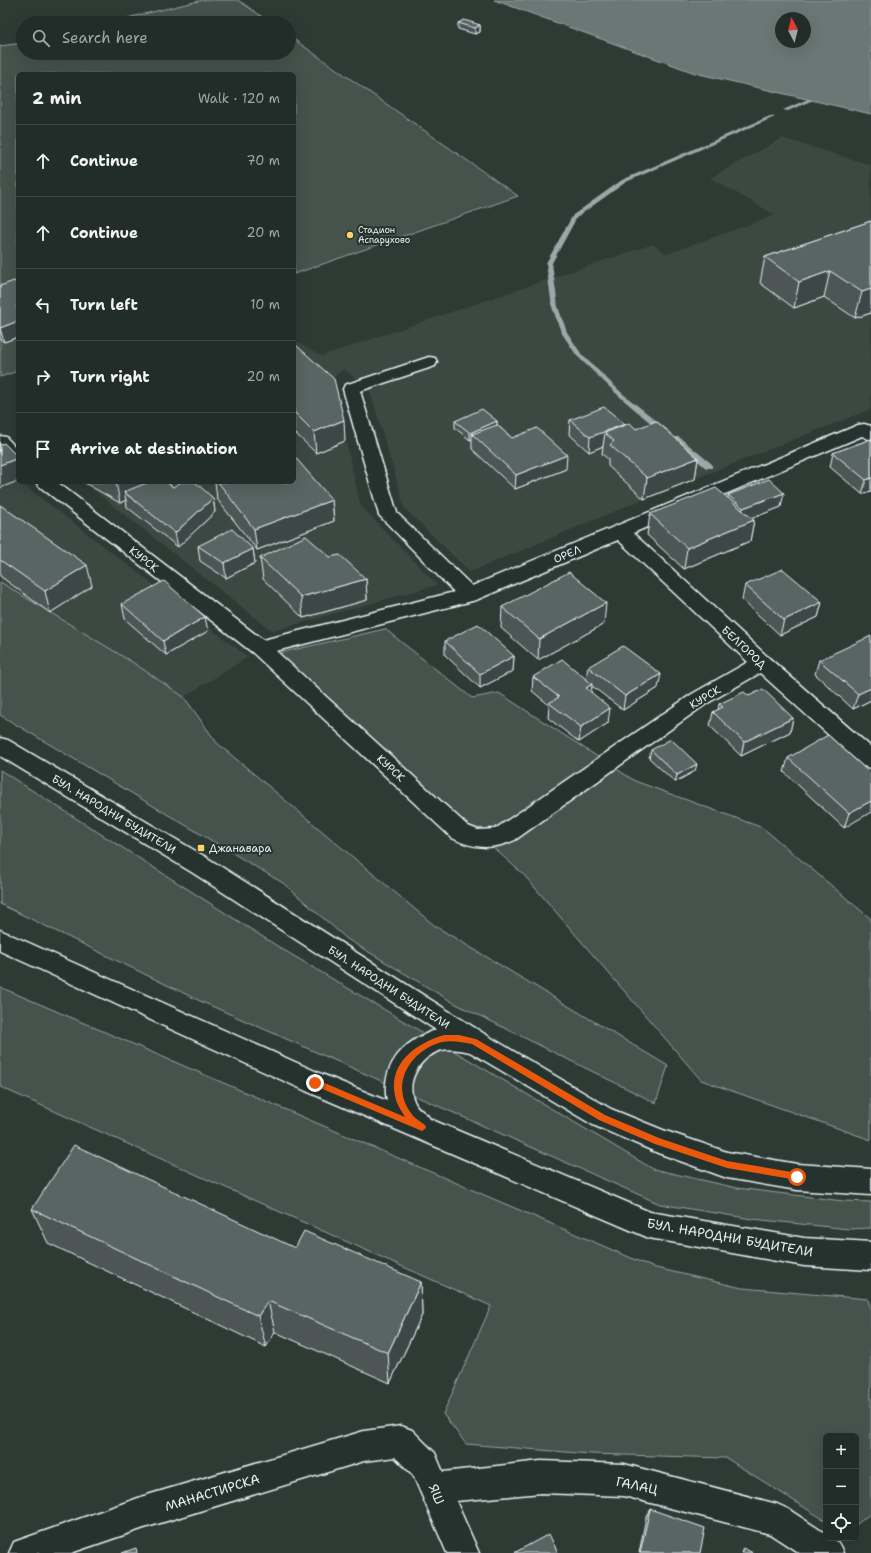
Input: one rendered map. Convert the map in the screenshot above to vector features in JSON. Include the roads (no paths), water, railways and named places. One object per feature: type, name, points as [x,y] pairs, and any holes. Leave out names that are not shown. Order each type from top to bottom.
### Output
[{"type":"street","points":[[429,362],[351,389],[388,515],[469,595]]},
{"type":"street","name":"ОРЕЛ","points":[[260,648],[469,595],[620,531],[867,432]]},
{"type":"street","points":[[0,441],[16,460]]},
{"type":"street","name":"КУРСК","points":[[48,484],[260,648],[460,832],[478,840],[498,838],[507,834],[698,699],[762,664]]},
{"type":"street","name":"БЕЛГОРОД","points":[[620,531],[762,664],[871,760]]},
{"type":"street","name":"БУЛ. НАРОДНИ БУДИТЕЛИ","points":[[0,746],[201,866],[474,1041],[602,1117],[658,1142],[727,1165],[797,1177],[871,1182]]},
{"type":"street","name":"БУЛ. НАРОДНИ БУДИТЕЛИ","points":[[0,940],[315,1083],[649,1225],[804,1252],[871,1256]]},
{"type":"street","points":[[422,1128],[408,1116],[400,1101],[398,1088],[399,1076],[404,1065],[414,1052],[429,1043],[444,1038],[459,1038],[474,1041]]},
{"type":"street","name":"ЯШ","points":[[401,1441],[424,1464],[463,1553]]},
{"type":"street","name":"МАНАСТИРСКА","points":[[25,1553],[144,1512],[364,1446],[401,1441]]},
{"type":"street","name":"ГАЛАЦ","points":[[435,1488],[541,1477],[624,1480],[777,1520],[827,1553]]},
{"type":"waterway","points":[[786,110],[810,100]]},
{"type":"waterway","points":[[664,430],[621,395],[580,356],[564,332],[555,307],[549,263],[575,216],[624,181],[772,117]]},
{"type":"waterway","points":[[676,439],[709,466]]},
{"type":"place","name":"Стадион Аспарухово","points":[[350,235]]},
{"type":"place","name":"Джанавара","points":[[201,848]]}]
